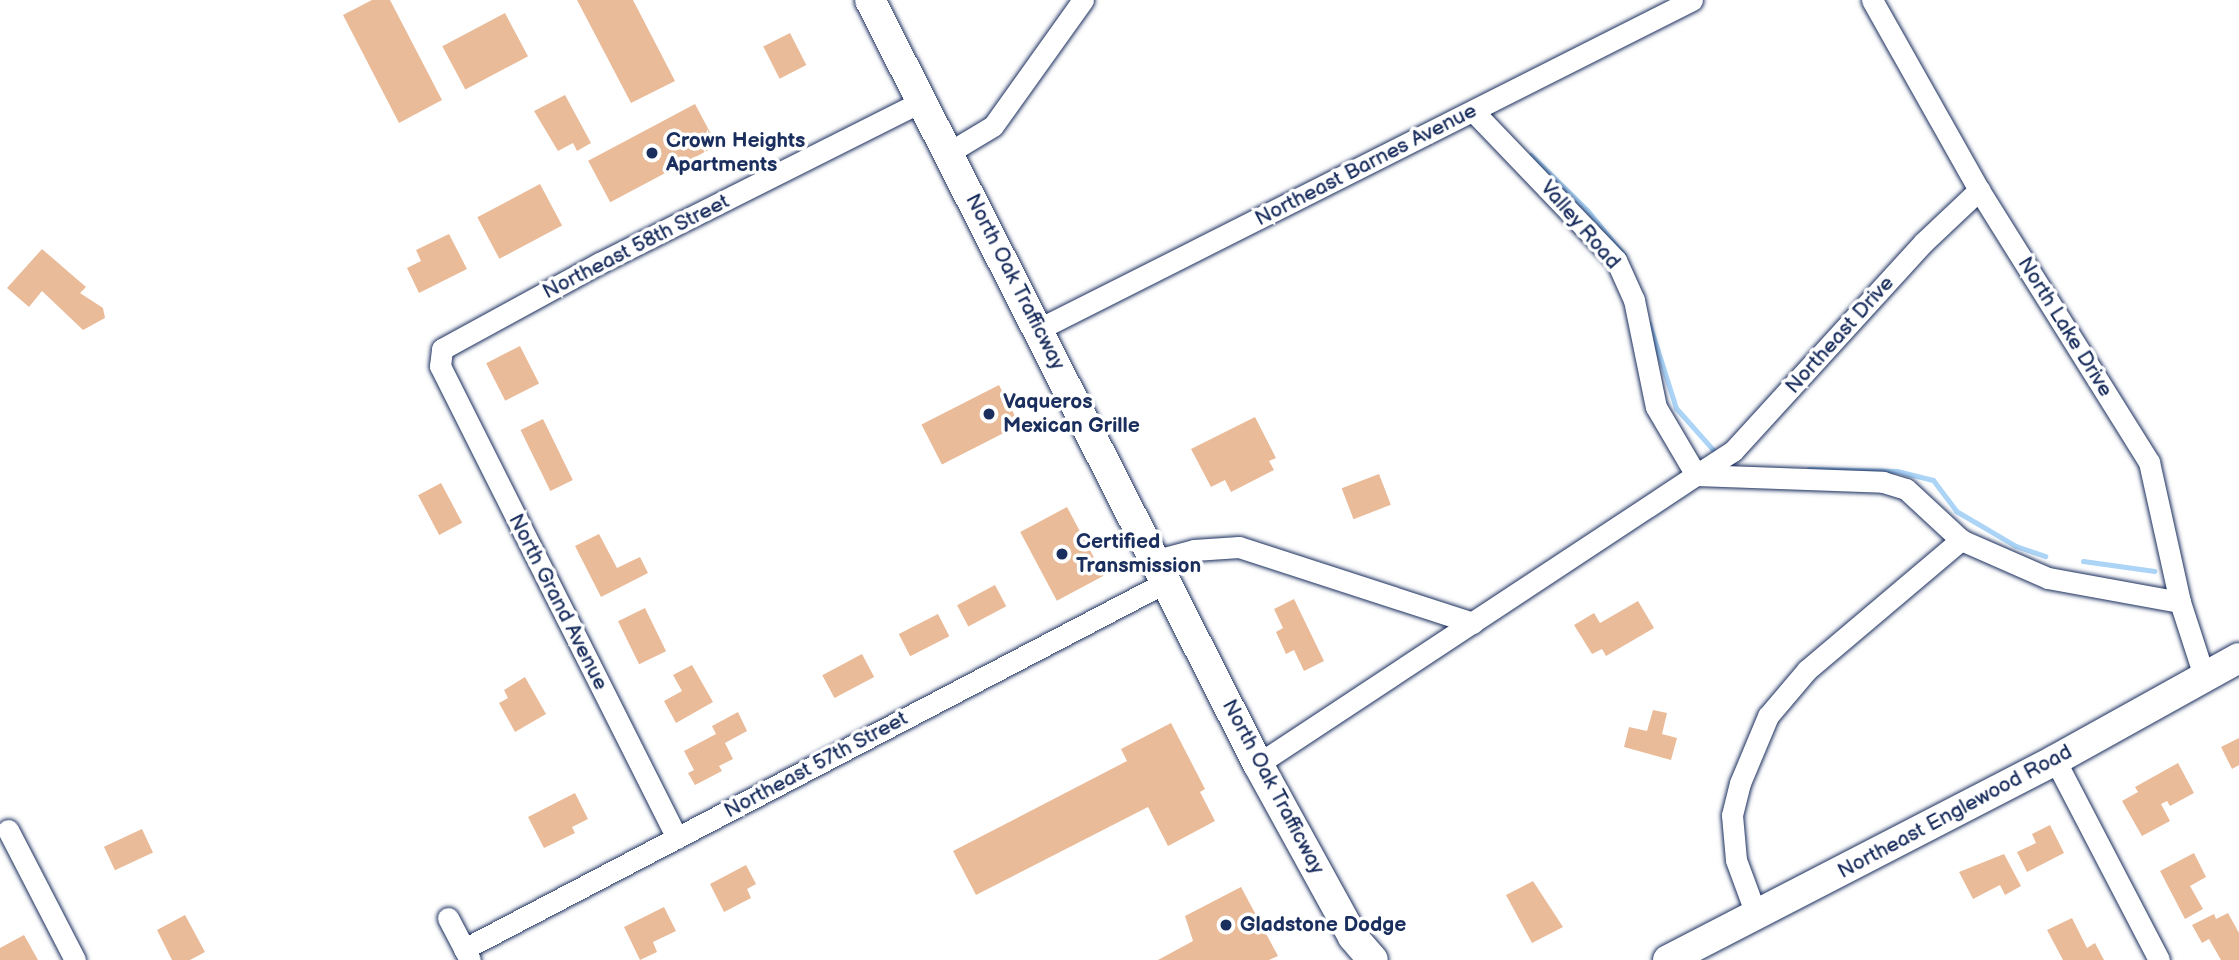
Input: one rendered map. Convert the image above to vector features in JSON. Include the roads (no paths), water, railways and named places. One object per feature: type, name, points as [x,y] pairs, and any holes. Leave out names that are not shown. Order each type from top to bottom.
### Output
[{"type":"main road","name":"North Oak Trafficway","points":[[870,0],[1163,570],[1258,764],[1356,948],[1373,960]]},
{"type":"main road","name":"Northeast Englewood Road","points":[[1668,960],[1756,917],[2055,760],[2239,658]]},
{"type":"street","points":[[948,153],[993,126],[1083,0]]},
{"type":"street","name":"Northeast Barnes Avenue","points":[[1039,329],[1692,0]]},
{"type":"street","name":"North Lake Drive","points":[[1871,0],[1979,190],[2149,462],[2180,602],[2204,676]]},
{"type":"street","name":"Northeast 58th Street","points":[[440,366],[442,349],[600,263],[922,101]]},
{"type":"street","name":"Valley Road","points":[[1473,111],[1616,260],[1634,300],[1656,407],[1696,475]]},
{"type":"street","name":"Northeast Drive","points":[[1258,764],[1733,451],[1924,242],[1979,190]]},
{"type":"street","name":"North Grand Avenue","points":[[440,366],[677,838]]},
{"type":"street","points":[[1696,475],[1883,482],[1906,489],[1961,540],[2048,578],[2180,602]]},
{"type":"street","points":[[1756,917],[1736,860],[1732,814],[1768,716],[1807,670],[1961,540]]},
{"type":"street","name":"Northeast 57th Street","points":[[467,954],[1163,570],[1194,550],[1240,547],[1473,623]]},
{"type":"street","points":[[2055,760],[2159,960]]},
{"type":"street","points":[[8,830],[75,960]]},
{"type":"street","points":[[448,918],[467,954]]},
{"type":"waterway","points":[[1531,155],[1587,210],[1624,255]]},
{"type":"waterway","points":[[1649,323],[1676,408],[1715,452]]},
{"type":"waterway","points":[[1809,469],[1897,471],[1933,480],[1956,511],[2016,546],[2045,556]]},
{"type":"waterway","points":[[2083,561],[2154,571]]},
{"type":"place","name":"Crown Heights Apartments","points":[[652,153]]},
{"type":"place","name":"Vaqueros Mexican Grille","points":[[989,414]]},
{"type":"place","name":"Certified Transmission","points":[[1062,554]]},
{"type":"place","name":"Gladstone Dodge","points":[[1226,925]]}]
